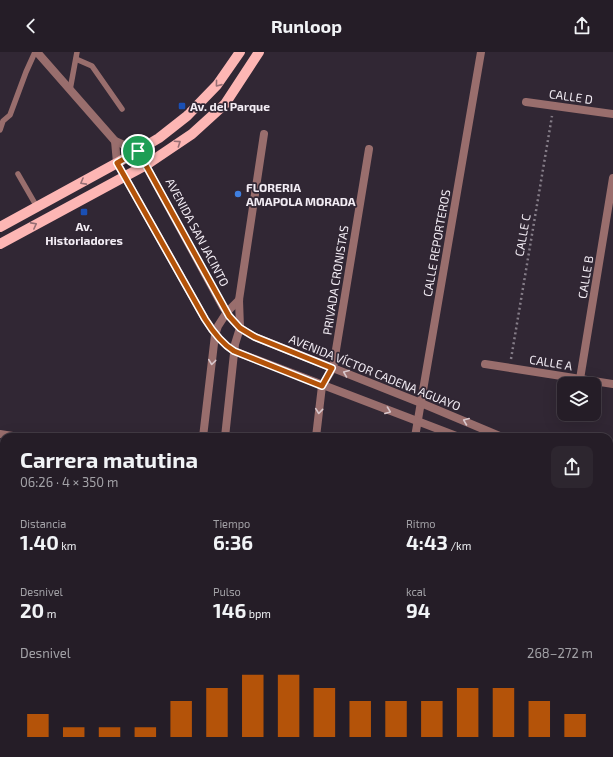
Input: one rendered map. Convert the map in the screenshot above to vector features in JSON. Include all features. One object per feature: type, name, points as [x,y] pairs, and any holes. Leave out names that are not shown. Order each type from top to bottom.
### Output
[{"type":"main road","points":[[0,227],[117,163],[159,138],[187,116],[218,85],[240,52]]},
{"type":"main road","points":[[0,244],[146,164],[192,134],[225,104],[259,52]]},
{"type":"street","points":[[36,52],[115,141],[138,151]]},
{"type":"street","name":"CALLE REPORTEROS","points":[[416,433],[481,52]]},
{"type":"street","name":"CALLE D","points":[[526,102],[613,114]]},
{"type":"street","points":[[225,433],[234,351],[240,328],[239,300],[264,134]]},
{"type":"street","points":[[115,141],[117,163],[201,312],[216,335],[228,348],[322,386],[448,433]]},
{"type":"street","name":"PRIVADA CRONISTAS","points":[[322,386],[332,368],[369,149]]},
{"type":"street","name":"AVENIDA SAN JACINTO","points":[[138,151],[227,312],[240,328]]},
{"type":"street","name":"CALLE B","points":[[580,377],[613,178]]},
{"type":"street","points":[[204,433],[216,335],[221,321],[227,312],[239,300]]},
{"type":"street","name":"AVENIDA VÍCTOR CADENA AGUAYO","points":[[240,328],[255,337],[492,433]]},
{"type":"street","name":"CALLE A","points":[[485,364],[567,377]]},
{"type":"street","name":"CALLE A","points":[[601,382],[613,384]]},
{"type":"street","points":[[316,433],[322,386]]},
{"type":"lane","points":[[0,130],[3,122],[10,115],[26,72],[36,52]]},
{"type":"lane","points":[[70,90],[77,52]]},
{"type":"lane","points":[[76,59],[92,66],[122,109]]},
{"type":"lane","points":[[18,174],[37,207]]},
{"type":"path","name":"CALLE C","points":[[509,368],[554,106]]},
{"type":"place","name":"Av. del Parque","points":[[182,106]]},
{"type":"place","name":"FLORERIA AMAPOLA MORADA","points":[[238,194]]},
{"type":"place","name":"Av. Historiadores","points":[[84,212]]},
{"type":"route","points":[[138,151],[223,307],[234,323],[255,337],[332,368],[322,386],[234,351],[228,348],[216,335],[205,319],[117,163],[138,151]]}]
